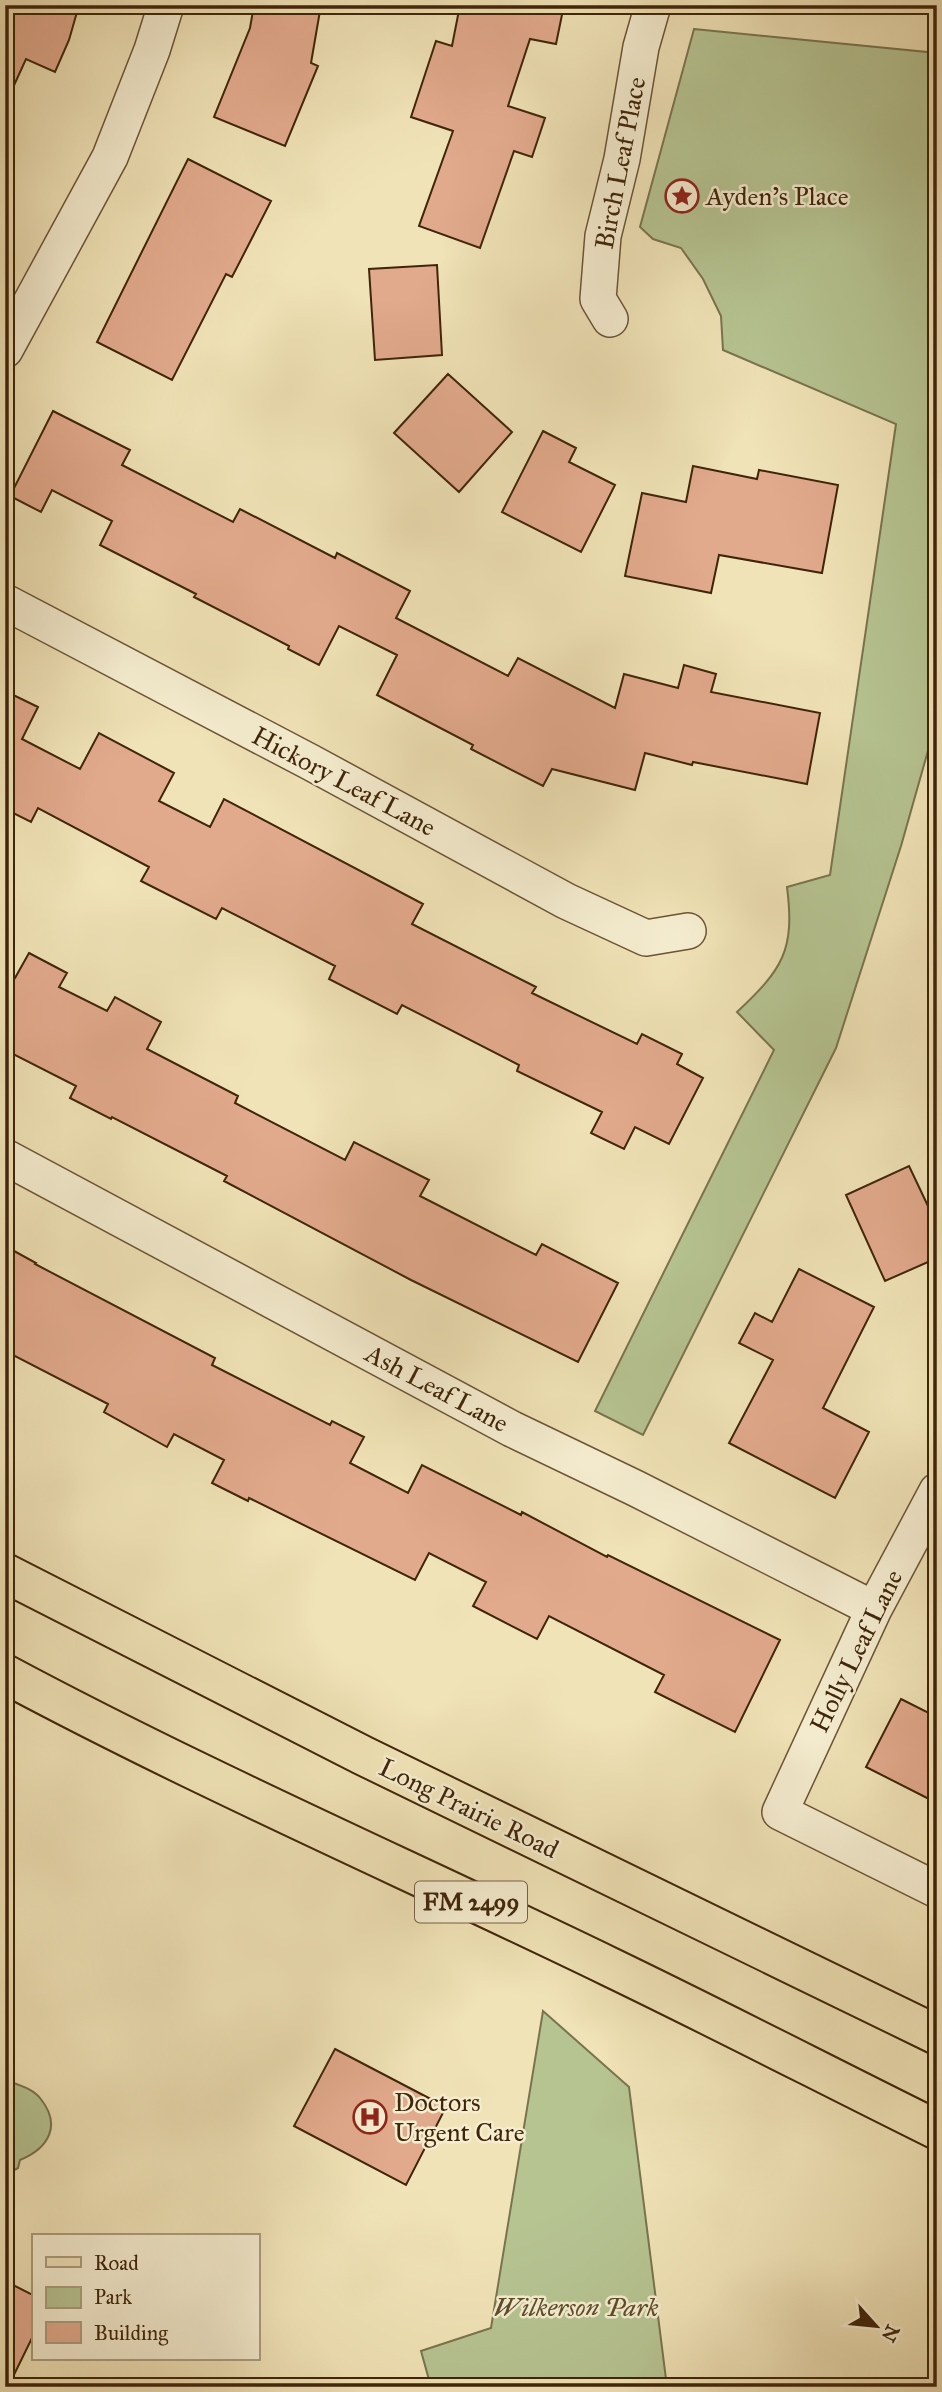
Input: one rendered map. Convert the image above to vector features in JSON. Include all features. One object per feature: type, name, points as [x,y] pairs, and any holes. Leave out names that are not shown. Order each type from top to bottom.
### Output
[{"type":"main road","name":"Long Prairie Road","points":[[5,1573],[364,1756],[937,2035]]},
{"type":"main road","name":"FM 2499","points":[[5,1674],[363,1852],[610,1967],[937,2130]]},
{"type":"street","points":[[5,350],[110,157],[166,5]]},
{"type":"street","name":"Birch Leaf Place","points":[[610,319],[598,299],[603,236],[622,159],[641,47],[653,5]]},
{"type":"street","name":"Hickory Leaf Lane","points":[[5,601],[566,901],[646,938],[688,931]]},
{"type":"street","name":"Ash Leaf Lane","points":[[5,1157],[512,1429],[874,1609]]},
{"type":"street","name":"Holly Leaf Lane","points":[[937,1491],[874,1609],[780,1812],[937,1890]]},
{"type":"green space","points":[[694,29],[937,53],[937,719],[901,846],[836,1048],[643,1435],[595,1411],[774,1050],[737,1012],[765,983],[782,957],[789,927],[787,887],[830,875],[896,424],[723,350],[721,316],[703,279],[681,248],[653,239],[640,227]]},
{"type":"green space","name":"Wilkerson Park","points":[[543,2011],[629,2087],[667,2387],[431,2387],[421,2351],[491,2328]]},
{"type":"green space","points":[[5,2080],[24,2087],[40,2098],[47,2108],[51,2126],[45,2142],[20,2160],[18,2168],[5,2175]]},
{"type":"building","points":[[5,5],[79,5],[69,40],[55,72],[26,59],[5,105]]},
{"type":"building","points":[[254,5],[321,5],[311,63],[318,66],[285,146],[214,117],[250,28]]},
{"type":"building","points":[[460,5],[564,5],[556,44],[530,39],[508,106],[545,118],[532,157],[514,151],[480,248],[419,226],[453,131],[411,117],[436,41],[452,46]]},
{"type":"building","points":[[188,159],[271,201],[232,277],[226,274],[172,380],[97,342]]},
{"type":"building","points":[[437,265],[442,355],[375,360],[369,269]]},
{"type":"building","points":[[448,374],[512,432],[459,492],[394,433]]},
{"type":"building","points":[[53,411],[130,450],[122,465],[233,522],[240,509],[335,558],[337,553],[410,591],[396,618],[508,676],[518,658],[615,708],[624,674],[678,688],[684,665],[716,674],[711,692],[820,713],[807,784],[693,762],[692,765],[645,753],[635,790],[552,769],[543,786],[471,749],[473,745],[377,695],[397,655],[339,626],[319,665],[288,649],[289,646],[194,597],[196,594],[100,545],[112,521],[52,490],[41,512],[10,496]]},
{"type":"building","points":[[543,431],[576,448],[569,462],[615,485],[581,552],[502,512]]},
{"type":"building","points":[[693,466],[757,479],[759,470],[838,485],[822,573],[719,555],[711,593],[625,576],[642,493],[686,502]]},
{"type":"building","points":[[5,691],[38,707],[22,739],[80,769],[99,733],[174,773],[159,801],[210,827],[224,799],[423,904],[412,924],[536,987],[532,993],[637,1044],[642,1034],[682,1054],[677,1064],[703,1078],[669,1144],[635,1127],[624,1149],[591,1133],[602,1112],[517,1071],[519,1065],[402,1005],[397,1014],[329,979],[335,966],[222,908],[216,919],[141,881],[149,867],[38,808],[31,822],[5,809]]},
{"type":"building","points":[[29,953],[67,973],[59,987],[107,1011],[115,997],[161,1022],[147,1049],[238,1096],[235,1103],[345,1160],[354,1142],[429,1180],[420,1196],[536,1255],[542,1244],[618,1283],[578,1362],[411,1280],[224,1181],[227,1176],[70,1098],[76,1086],[5,1050],[5,974],[15,978]]},
{"type":"building","points":[[909,1166],[937,1225],[937,1258],[885,1281],[846,1195]]},
{"type":"building","points":[[5,1246],[215,1358],[212,1365],[330,1425],[332,1421],[364,1437],[350,1463],[408,1493],[422,1465],[780,1640],[735,1732],[655,1692],[664,1675],[549,1616],[537,1639],[473,1606],[486,1582],[429,1553],[415,1580],[249,1498],[248,1501],[212,1483],[224,1460],[174,1434],[167,1447],[104,1412],[108,1404],[5,1351]]},
{"type":"building","points":[[799,1269],[874,1307],[823,1408],[869,1432],[835,1498],[729,1443],[773,1360],[739,1343],[755,1313],[772,1322]]},
{"type":"building","points":[[901,1699],[937,1717],[937,1803],[866,1767]]},
{"type":"building","name":"Doctors Urgent Care","points":[[335,2049],[446,2107],[406,2185],[294,2126]]},
{"type":"building","points":[[5,2281],[32,2294],[32,2338],[8,2387],[5,2387]]},
{"type":"place","name":"Ayden's Place","points":[[682,196]]},
{"type":"place","name":"Doctors Urgent Care","points":[[370,2117]]}]
